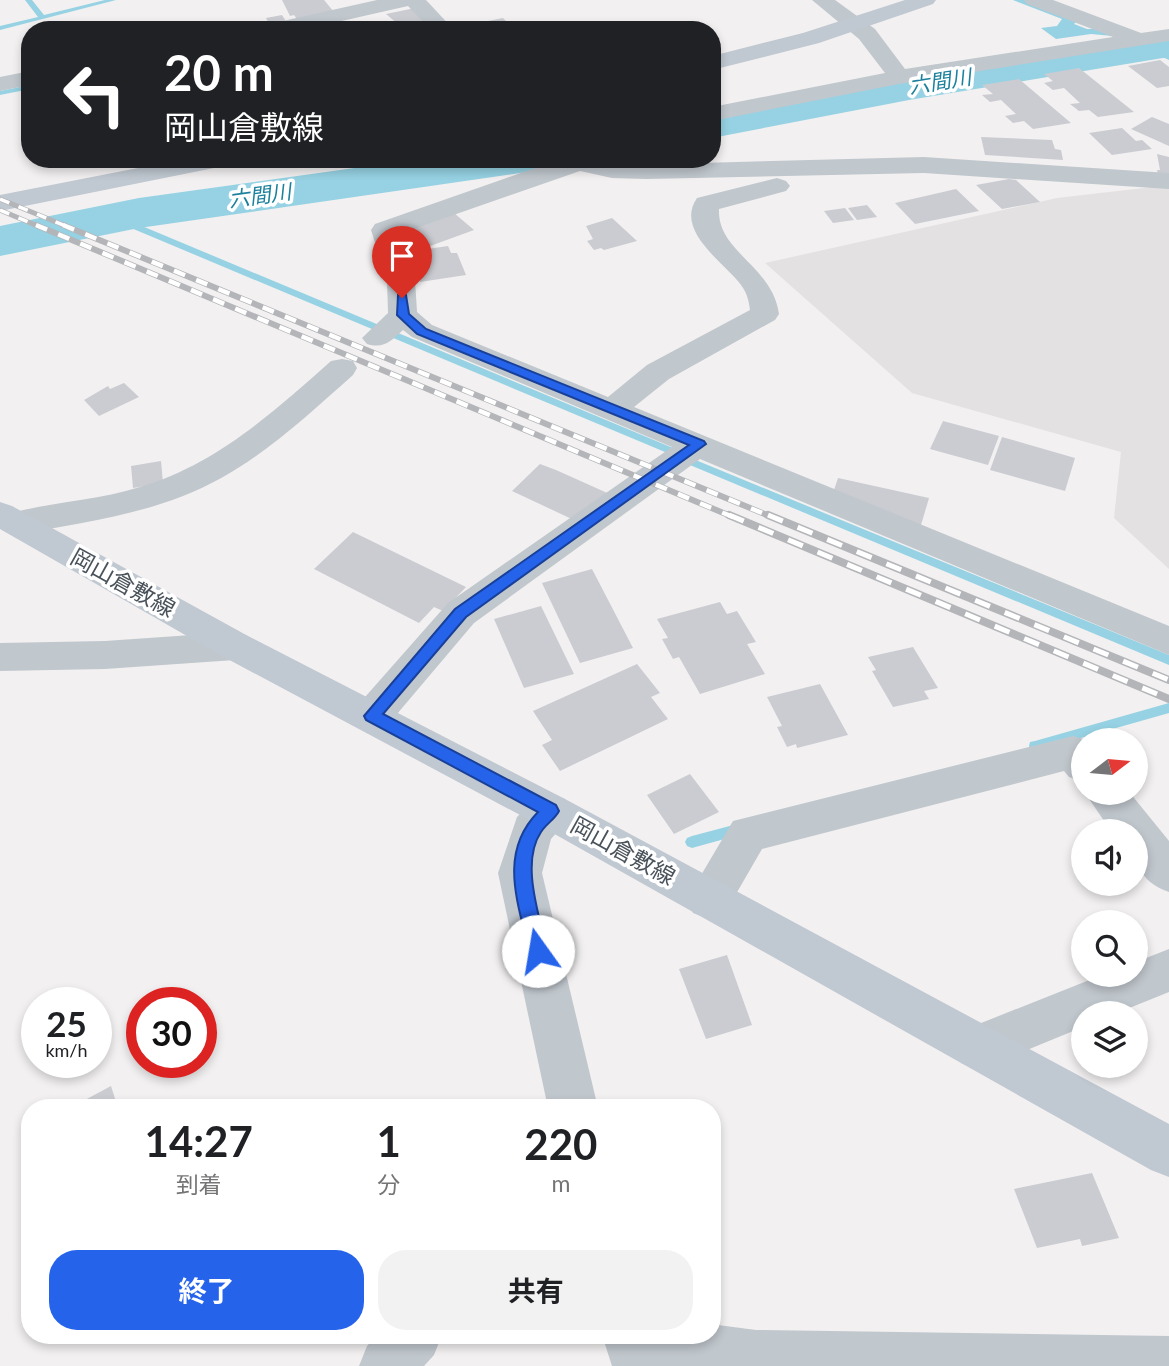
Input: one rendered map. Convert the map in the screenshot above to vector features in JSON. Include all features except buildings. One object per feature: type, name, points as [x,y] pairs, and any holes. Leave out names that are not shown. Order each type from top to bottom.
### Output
[{"type":"street","points":[[822,0],[867,34],[899,77]]},
{"type":"street","points":[[721,60],[850,20],[887,0]]},
{"type":"street","points":[[721,48],[850,20],[926,0]]},
{"type":"street","points":[[1034,0],[1169,51]]},
{"type":"street","points":[[320,21],[419,2],[435,21]]},
{"type":"street","points":[[721,112],[899,77],[1169,35]]},
{"type":"street","points":[[0,84],[21,80]]},
{"type":"street","points":[[606,168],[657,173],[800,166],[927,165],[1169,181]]},
{"type":"street","points":[[613,409],[658,372],[765,314],[766,299],[757,282],[712,238],[704,213],[706,204],[727,196],[803,181],[800,166]]},
{"type":"street","points":[[0,187],[98,168]]},
{"type":"street","points":[[0,203],[178,168]]},
{"type":"street","points":[[557,168],[384,230],[401,280],[387,329],[422,331],[613,409],[687,453],[1169,641]]},
{"type":"street","points":[[8,518],[108,506],[159,492],[218,467],[267,433],[342,368]]},
{"type":"street","points":[[372,716],[461,613],[687,453]]},
{"type":"street","name":"岡山倉敷線","points":[[8,518],[235,646],[550,811],[1169,1152]]},
{"type":"street","points":[[0,657],[105,655],[235,646]]},
{"type":"street","points":[[709,899],[748,834],[1071,753]]},
{"type":"street","points":[[1115,805],[1169,873]]},
{"type":"street","points":[[550,811],[532,830],[520,873],[571,1099]]},
{"type":"street","points":[[978,1047],[1169,970]]},
{"type":"street","points":[[387,1366],[406,1344]]},
{"type":"street","points":[[633,1344],[640,1366]]},
{"type":"street","points":[[673,1366],[718,1353],[757,1362],[1169,1364]]},
{"type":"shaded area","points":[[1169,187],[1169,569],[1114,518],[1121,452],[912,393],[765,263],[1057,198]]},
{"type":"water","points":[[1013,0],[1027,0],[1078,20],[1074,24],[1087,29],[1105,29],[1113,36],[1091,34],[1056,39],[1041,28],[1057,26],[1062,19]]},
{"type":"waterway","points":[[28,0],[43,17]]},
{"type":"waterway","points":[[43,17],[113,0]]},
{"type":"waterway","points":[[28,21],[43,17]]},
{"type":"waterway","points":[[0,28],[21,23]]},
{"type":"waterway","name":"六間川","points":[[1136,43],[1169,58]]},
{"type":"waterway","name":"六間川","points":[[721,123],[909,87],[1169,45]]},
{"type":"waterway","points":[[0,93],[21,89]]},
{"type":"waterway","name":"六間川","points":[[0,241],[139,213],[457,168]]},
{"type":"waterway","points":[[115,218],[1169,660]]},
{"type":"waterway","points":[[1035,746],[1169,708]]},
{"type":"waterway","points":[[692,842],[741,829]]},
{"type":"railway","points":[[0,199],[68,227]]},
{"type":"railway","points":[[0,210],[40,227]]},
{"type":"railway","points":[[36,225],[733,517]]},
{"type":"railway","points":[[63,225],[772,517]]},
{"type":"railway","points":[[729,515],[1169,699]]},
{"type":"railway","points":[[768,515],[1169,680]]},
{"type":"route","points":[[402,298],[403,315],[422,331],[699,444],[648,483],[461,613],[372,716],[550,811],[532,830],[520,873],[538,951]]}]
